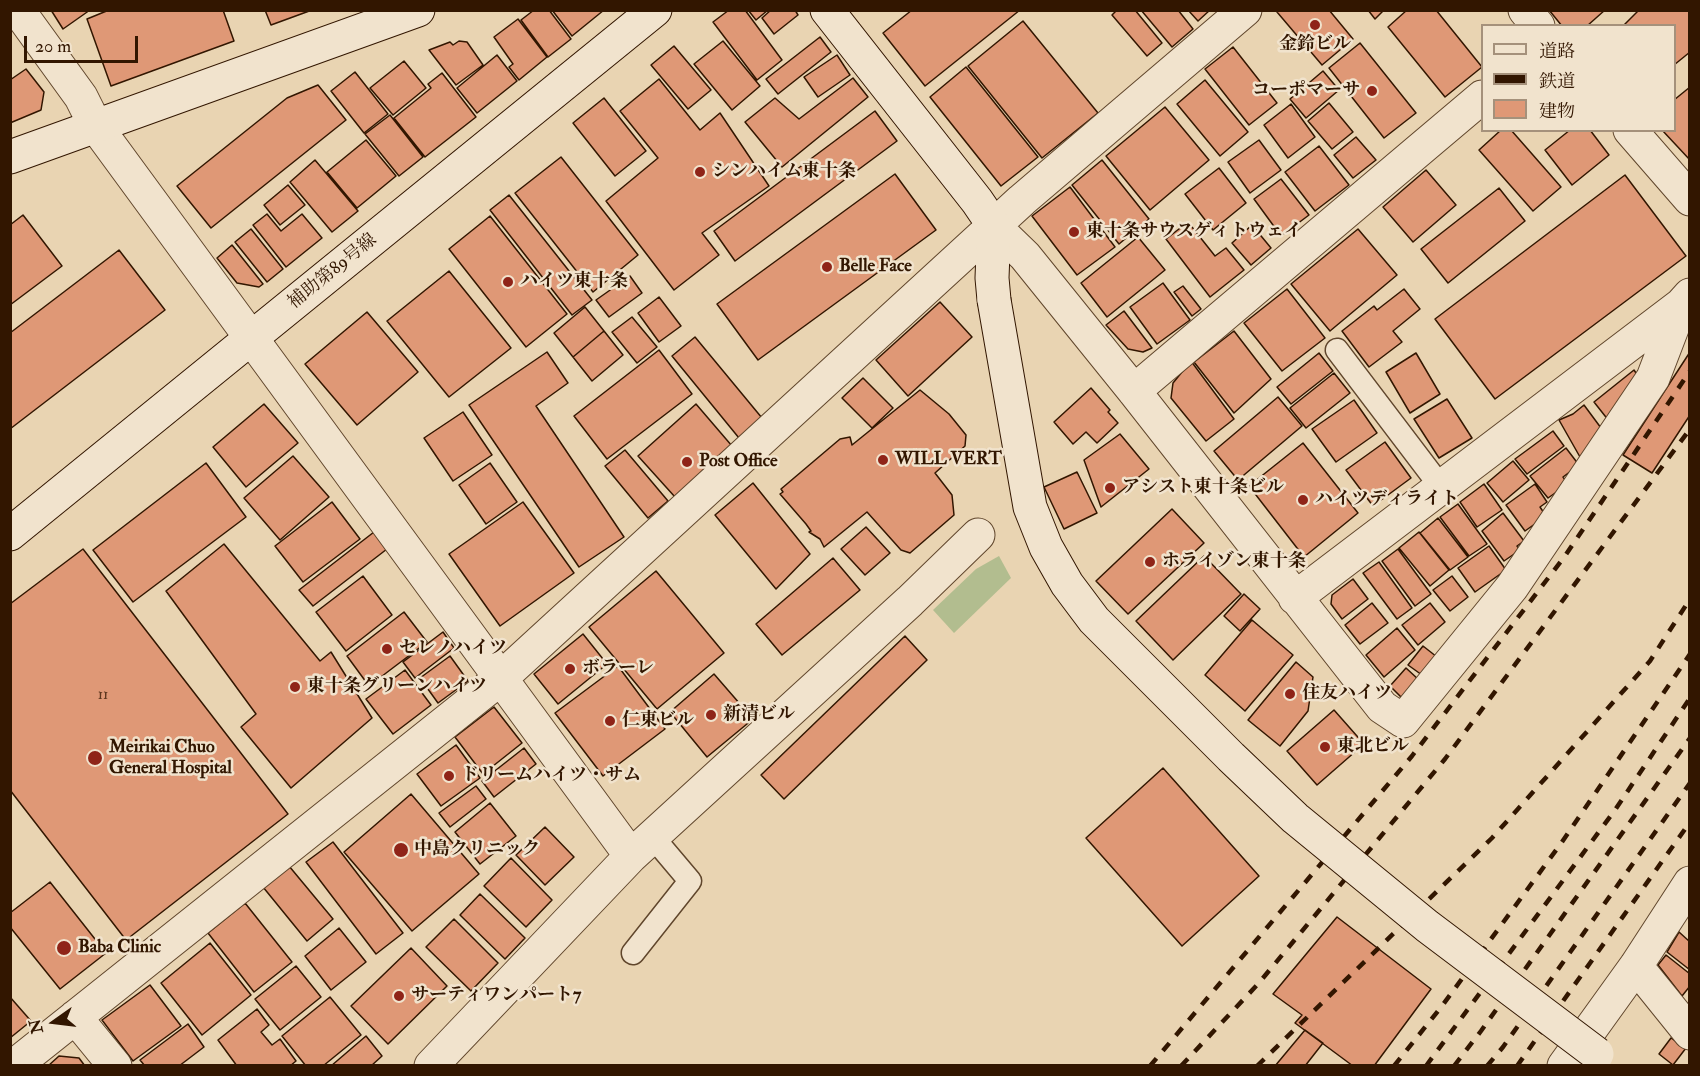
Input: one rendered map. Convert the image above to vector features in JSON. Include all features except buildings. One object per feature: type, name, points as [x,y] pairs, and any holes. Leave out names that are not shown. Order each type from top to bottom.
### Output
[{"type":"street","points":[[18,10],[81,97],[95,125],[501,678],[642,846]]},
{"type":"street","points":[[10,157],[418,10]]},
{"type":"street","name":"補助第89号線","points":[[10,534],[655,10]]},
{"type":"street","points":[[827,10],[977,201],[994,226],[1025,256],[1134,391],[1382,707],[1403,721],[1512,587],[1653,378],[1685,300]]},
{"type":"street","points":[[14,1065],[501,678],[994,226],[1245,10]]},
{"type":"street","points":[[1525,10],[1536,24]]},
{"type":"street","points":[[1134,391],[1481,98]]},
{"type":"street","points":[[1632,132],[1689,199]]},
{"type":"street","points":[[994,226],[992,278],[994,300],[1030,507],[1046,547],[1067,584],[1094,620],[1231,757],[1296,818],[1427,926],[1605,1060]]},
{"type":"street","points":[[1295,598],[1685,300]]},
{"type":"street","points":[[431,1065],[642,846],[910,601],[978,535]]},
{"type":"street","points":[[1564,1065],[1636,966],[1689,883]]},
{"type":"street","points":[[1636,966],[1689,1033]]},
{"type":"street","points":[[75,1017],[115,1065]]},
{"type":"lane","points":[[1337,350],[1441,487]]},
{"type":"lane","points":[[633,953],[690,881],[642,846]]},
{"type":"green space","points":[[999,556],[1011,578],[954,633],[933,610],[976,569]]},
{"type":"railway","points":[[1150,1066],[1412,756],[1565,556],[1690,371]]},
{"type":"railway","points":[[1181,1066],[1258,984],[1445,759],[1690,429]]},
{"type":"railway","points":[[1257,1066],[1492,838],[1650,661],[1690,599]]},
{"type":"railway","points":[[1394,1066],[1442,1006],[1562,842],[1690,654]]},
{"type":"railway","points":[[1426,1066],[1615,810],[1690,698]]},
{"type":"railway","points":[[1454,1066],[1690,738]]},
{"type":"railway","points":[[1487,1066],[1503,1047],[1690,783]]},
{"type":"railway","points":[[1517,1066],[1690,822]]},
{"type":"place","name":"金鈴ビル","points":[[1315,25]]},
{"type":"place","name":"コーポマーサ","points":[[1372,91]]},
{"type":"place","name":"シンハイム東十条","points":[[700,172]]},
{"type":"place","name":"東十条サウスゲィトウェイ","points":[[1074,232]]},
{"type":"place","name":"Belle Face","points":[[827,267]]},
{"type":"place","name":"ハイツ東十条","points":[[508,282]]},
{"type":"place","name":"WILL VERT","points":[[883,460]]},
{"type":"place","name":"Post Office","points":[[687,462]]},
{"type":"place","name":"アシスト東十条ビル","points":[[1110,488]]},
{"type":"place","name":"ハイツディライト","points":[[1303,500]]},
{"type":"place","name":"ホライゾン東十条","points":[[1150,562]]},
{"type":"place","name":"セレノハイツ","points":[[387,649]]},
{"type":"place","name":"ボラーレ","points":[[570,669]]},
{"type":"place","name":"東十条グリーンハイツ","points":[[295,687]]},
{"type":"place","name":"住友ハイツ","points":[[1290,694]]},
{"type":"place","name":"新清ビル","points":[[711,715]]},
{"type":"place","name":"仁東ビル","points":[[610,721]]},
{"type":"place","name":"東北ビル","points":[[1325,747]]},
{"type":"place","name":"Meirikai Chuo General Hospital","points":[[95,758]]},
{"type":"place","name":"ドリームハイツ・サム","points":[[449,776]]},
{"type":"place","name":"中島クリニック","points":[[401,850]]},
{"type":"place","name":"Baba Clinic","points":[[64,948]]},
{"type":"place","name":"サーティワンパート7","points":[[399,996]]}]
